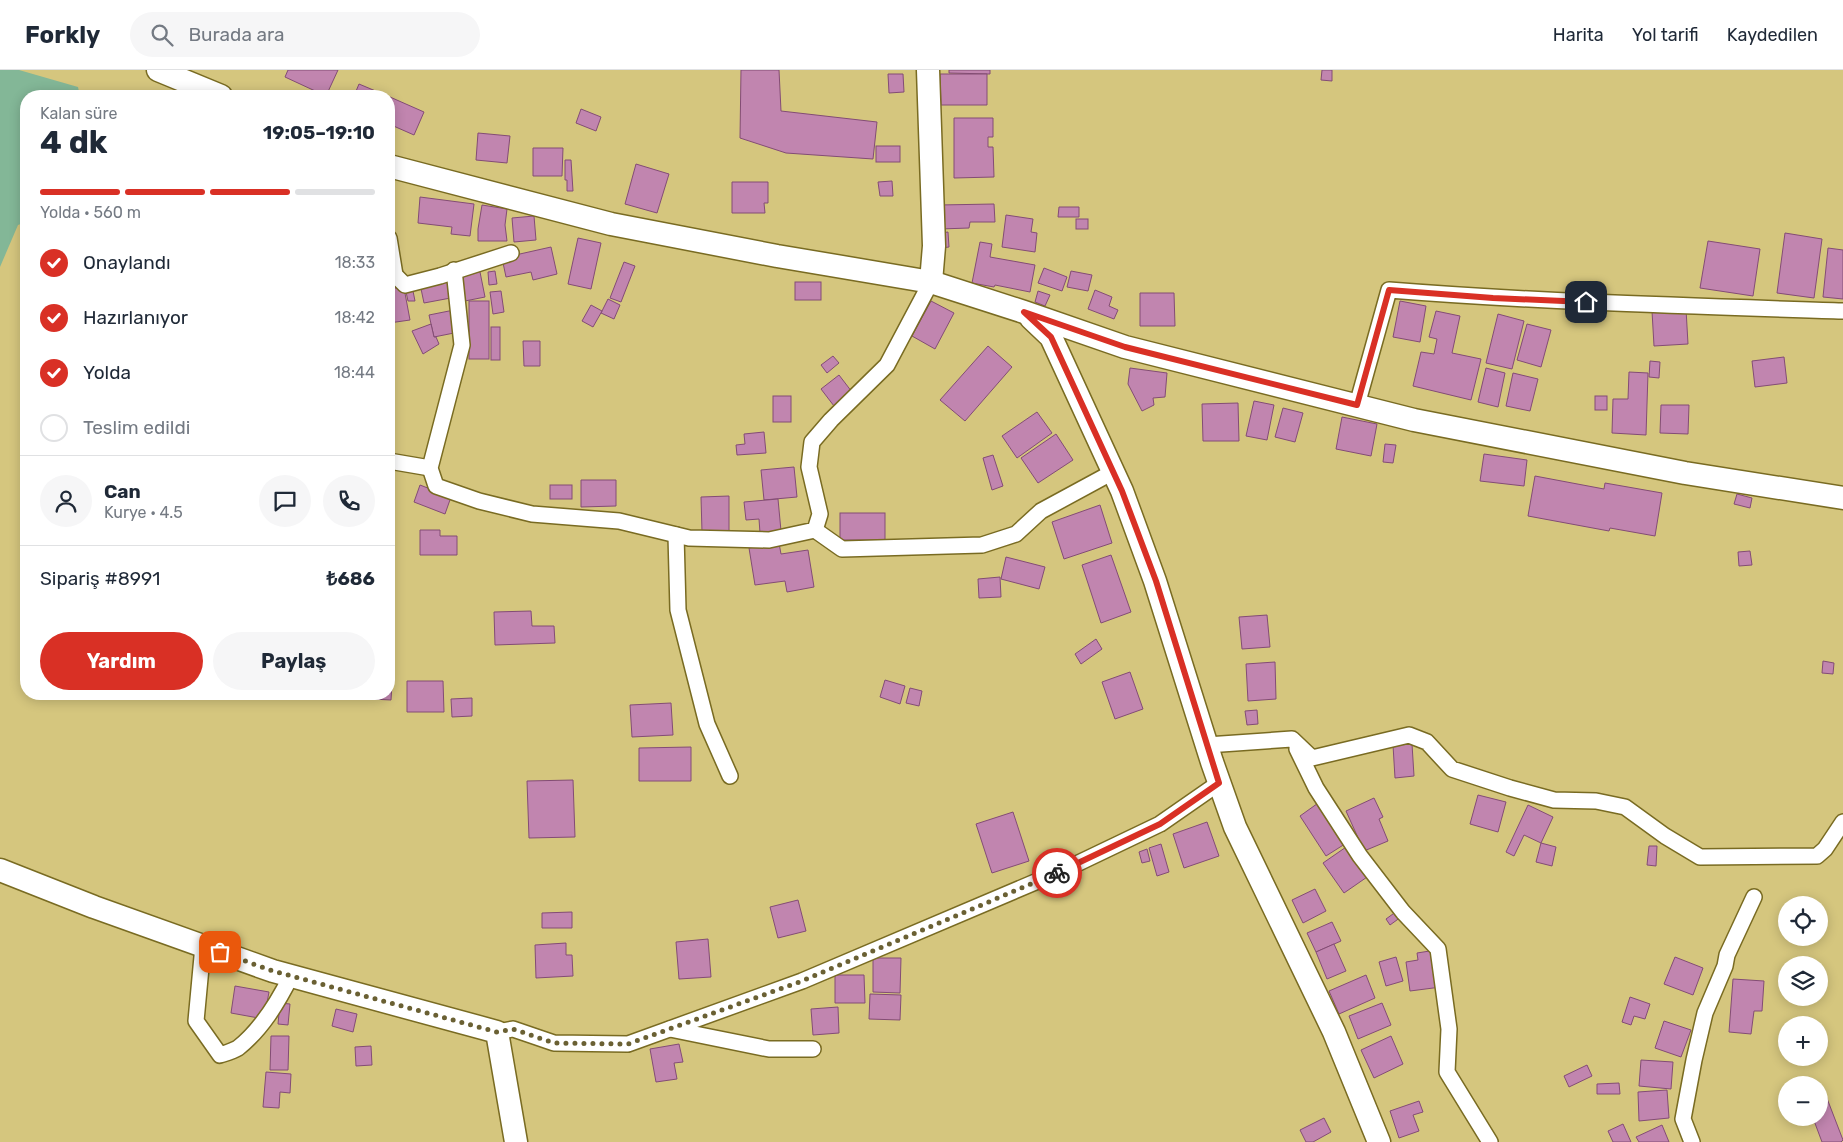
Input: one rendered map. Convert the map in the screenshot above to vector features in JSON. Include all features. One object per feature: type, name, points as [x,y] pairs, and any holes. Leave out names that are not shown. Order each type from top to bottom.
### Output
[{"type":"street","points":[[158,70],[206,90]]},
{"type":"street","points":[[815,530],[820,514],[809,467],[812,442],[831,420],[887,365],[931,282],[934,246],[928,70]]},
{"type":"street","points":[[395,168],[611,224],[777,256],[931,282],[1125,347],[1414,420],[1685,473],[1843,498]]},
{"type":"street","points":[[395,279],[405,285],[511,253]]},
{"type":"street","points":[[454,270],[462,345],[430,468],[436,486],[479,501],[532,514],[619,521],[689,538],[769,540],[815,530],[842,549],[982,545],[1016,534],[1041,510],[1113,472]]},
{"type":"street","points":[[1357,405],[1389,290],[1533,300],[1843,311]]},
{"type":"street","points":[[1024,312],[1051,337],[1122,491],[1156,581],[1219,783],[1235,827],[1334,1032],[1379,1142]]},
{"type":"street","points":[[395,462],[430,468]]},
{"type":"street","points":[[676,535],[678,610],[707,724],[730,776]]},
{"type":"street","points":[[1207,745],[1292,739],[1312,758],[1409,735],[1427,742],[1452,769],[1554,800],[1596,801],[1625,807],[1665,836],[1700,857],[1817,856],[1825,849],[1843,822]]},
{"type":"street","points":[[1292,739],[1316,788],[1360,856],[1403,912],[1438,948],[1449,1029],[1447,1072],[1490,1142]]},
{"type":"street","points":[[0,870],[94,907],[291,976],[497,1032],[513,1029],[554,1043],[628,1044],[802,981],[1066,869],[1160,824],[1219,783]]},
{"type":"street","points":[[1692,1142],[1683,1119],[1703,1022],[1725,966],[1727,954],[1754,897]]},
{"type":"street","points":[[203,946],[196,1020],[220,1055],[237,1049],[260,1026],[277,1003],[291,976]]},
{"type":"street","points":[[670,1029],[769,1049],[813,1048]]},
{"type":"street","points":[[497,1032],[516,1142]]},
{"type":"green space","points":[[0,70],[19,70],[78,87],[79,90],[20,90],[20,224],[0,267]]},
{"type":"building","points":[[288,70],[338,70],[329,90],[313,90],[285,77]]},
{"type":"building","points":[[741,70],[779,70],[781,111],[877,122],[873,159],[786,153],[740,138]]},
{"type":"building","points":[[949,70],[990,70],[990,74],[949,73]]},
{"type":"building","points":[[1322,70],[1332,70],[1332,81],[1321,80]]},
{"type":"building","points":[[888,74],[903,74],[904,92],[889,93]]},
{"type":"building","points":[[940,74],[987,74],[987,105],[941,105]]},
{"type":"building","points":[[359,84],[373,90],[356,90]]},
{"type":"building","points":[[395,99],[424,112],[414,135],[395,127]]},
{"type":"building","points":[[581,109],[601,117],[596,131],[576,123]]},
{"type":"building","points":[[954,118],[993,118],[993,137],[988,137],[988,147],[993,147],[994,177],[954,178]]},
{"type":"building","points":[[478,133],[510,136],[507,163],[476,160]]},
{"type":"building","points":[[876,146],[900,146],[900,162],[876,162]]},
{"type":"building","points":[[533,148],[563,148],[562,176],[533,176]]},
{"type":"building","points":[[565,160],[571,160],[573,191],[567,191]]},
{"type":"building","points":[[636,164],[669,174],[657,213],[625,204]]},
{"type":"building","points":[[892,181],[893,196],[880,196],[878,182]]},
{"type":"building","points":[[732,182],[768,182],[768,203],[764,203],[765,213],[732,213]]},
{"type":"building","points":[[420,197],[474,204],[470,236],[451,234],[452,227],[418,223]]},
{"type":"building","points":[[994,204],[995,222],[970,222],[969,228],[940,229],[939,205]]},
{"type":"building","points":[[482,205],[507,209],[505,225],[507,241],[478,241]]},
{"type":"building","points":[[1059,207],[1079,207],[1079,217],[1058,217]]},
{"type":"building","points":[[1006,215],[1033,219],[1031,232],[1037,233],[1035,252],[1002,247]]},
{"type":"building","points":[[534,216],[536,240],[514,242],[512,218]]},
{"type":"building","points":[[1076,219],[1088,219],[1088,229],[1076,229]]},
{"type":"building","points":[[948,232],[949,247],[941,248],[940,233]]},
{"type":"building","points":[[1785,233],[1822,239],[1814,298],[1777,293]]},
{"type":"building","points":[[578,238],[601,243],[591,289],[568,284]]},
{"type":"building","points":[[1708,241],[1760,249],[1753,296],[1700,288]]},
{"type":"building","points":[[980,242],[992,244],[990,257],[1035,265],[1030,292],[995,285],[994,287],[972,283]]},
{"type":"building","points":[[551,247],[557,274],[533,280],[531,272],[506,277],[502,258]]},
{"type":"building","points":[[1828,248],[1843,250],[1843,299],[1823,297]]},
{"type":"building","points":[[624,262],[635,266],[621,302],[610,298]]},
{"type":"building","points":[[479,267],[485,297],[465,301],[458,271]]},
{"type":"building","points":[[1044,268],[1067,277],[1062,291],[1038,283]]},
{"type":"building","points":[[495,271],[497,284],[489,285],[488,272]]},
{"type":"building","points":[[1071,271],[1092,275],[1088,291],[1067,287]]},
{"type":"building","points":[[452,277],[456,297],[424,303],[420,284]]},
{"type":"building","points":[[795,282],[821,282],[821,300],[795,300]]},
{"type":"building","points":[[412,286],[415,301],[408,301],[405,287]]},
{"type":"building","points":[[395,288],[404,288],[410,320],[395,322]]},
{"type":"building","points":[[1095,290],[1112,297],[1109,306],[1118,310],[1114,319],[1088,309]]},
{"type":"building","points":[[501,291],[504,312],[493,314],[490,292]]},
{"type":"building","points":[[1038,291],[1050,295],[1045,306],[1035,302]]},
{"type":"building","points":[[1140,293],[1174,293],[1175,326],[1140,326]]},
{"type":"building","points":[[608,299],[620,305],[614,319],[601,313]]},
{"type":"building","points":[[469,301],[489,301],[489,359],[469,359]]},
{"type":"building","points":[[931,301],[954,313],[935,349],[912,336]]},
{"type":"building","points":[[1400,301],[1426,306],[1420,342],[1393,337]]},
{"type":"building","points":[[591,305],[602,311],[593,327],[582,321]]},
{"type":"building","points":[[1686,309],[1688,344],[1654,346],[1652,311]]},
{"type":"building","points":[[454,310],[459,332],[434,337],[429,315]]},
{"type":"building","points":[[1436,311],[1460,316],[1452,353],[1481,359],[1471,400],[1413,386],[1421,352],[1434,354],[1437,339],[1429,337]]},
{"type":"building","points":[[1498,314],[1524,321],[1512,369],[1486,363]]},
{"type":"building","points":[[431,324],[434,337],[436,337],[439,344],[423,354],[412,331]]},
{"type":"building","points":[[1527,324],[1551,330],[1541,367],[1517,360]]},
{"type":"building","points":[[491,327],[500,327],[500,360],[491,360]]},
{"type":"building","points":[[523,341],[540,341],[540,366],[524,366]]},
{"type":"building","points":[[988,346],[1012,367],[965,421],[940,400]]},
{"type":"building","points":[[833,356],[839,363],[827,373],[821,365]]},
{"type":"building","points":[[1784,357],[1787,383],[1755,387],[1752,361]]},
{"type":"building","points":[[1650,361],[1660,362],[1659,378],[1649,377]]},
{"type":"building","points":[[1130,368],[1167,373],[1165,397],[1153,398],[1154,405],[1142,411],[1128,384]]},
{"type":"building","points":[[1486,368],[1505,373],[1498,407],[1478,402]]},
{"type":"building","points":[[1629,372],[1648,373],[1646,435],[1612,433],[1613,399],[1628,399]]},
{"type":"building","points":[[1513,373],[1538,379],[1530,411],[1506,406]]},
{"type":"building","points":[[839,375],[852,392],[834,406],[821,389]]},
{"type":"building","points":[[773,396],[791,396],[791,422],[773,422]]},
{"type":"building","points":[[1595,396],[1607,396],[1607,410],[1595,410]]},
{"type":"building","points":[[1254,401],[1274,405],[1267,440],[1246,436]]},
{"type":"building","points":[[1238,403],[1239,441],[1203,441],[1202,404]]},
{"type":"building","points":[[1661,405],[1689,405],[1688,434],[1660,433]]},
{"type":"building","points":[[1283,408],[1303,413],[1295,442],[1275,437]]},
{"type":"building","points":[[1037,412],[1052,433],[1017,458],[1002,436]]},
{"type":"building","points":[[1342,417],[1377,424],[1371,456],[1336,449]]},
{"type":"building","points":[[764,432],[766,453],[737,455],[736,445],[745,444],[744,434]]},
{"type":"building","points":[[1056,434],[1073,460],[1038,483],[1021,458]]},
{"type":"building","points":[[1385,444],[1396,445],[1393,463],[1383,462]]},
{"type":"building","points":[[1484,454],[1527,460],[1524,486],[1480,481]]},
{"type":"building","points":[[993,455],[1003,486],[992,490],[983,458]]},
{"type":"building","points":[[794,467],[797,497],[764,500],[761,470]]},
{"type":"building","points":[[1535,476],[1604,489],[1605,483],[1662,493],[1655,536],[1610,528],[1609,531],[1528,516]]},
{"type":"building","points":[[581,480],[616,480],[616,506],[581,507]]},
{"type":"building","points":[[420,485],[451,497],[445,514],[414,502]]},
{"type":"building","points":[[550,485],[572,485],[572,499],[550,499]]},
{"type":"building","points":[[1737,494],[1752,498],[1750,508],[1734,504]]},
{"type":"building","points":[[729,496],[729,532],[702,532],[701,497]]},
{"type":"building","points":[[778,499],[781,531],[760,533],[759,519],[746,520],[744,502]]},
{"type":"building","points":[[1100,505],[1112,543],[1064,559],[1052,522]]},
{"type":"building","points":[[840,513],[885,513],[885,540],[840,540]]},
{"type":"building","points":[[420,530],[440,530],[440,536],[457,536],[457,555],[420,555]]},
{"type":"building","points":[[779,543],[781,554],[808,550],[814,587],[787,592],[785,581],[755,585],[749,548]]},
{"type":"building","points":[[1750,551],[1752,565],[1739,566],[1738,552]]},
{"type":"building","points":[[1111,555],[1131,612],[1101,623],[1082,565]]},
{"type":"building","points":[[1006,557],[1045,567],[1039,589],[1001,579]]},
{"type":"building","points":[[1000,577],[1001,597],[979,598],[978,579]]},
{"type":"building","points":[[531,611],[532,626],[554,626],[555,643],[495,645],[494,612]]},
{"type":"building","points":[[1267,615],[1270,647],[1242,649],[1239,617]]},
{"type":"building","points":[[1096,639],[1102,649],[1081,664],[1075,654]]},
{"type":"building","points":[[1823,661],[1834,663],[1833,674],[1822,673]]},
{"type":"building","points":[[1275,662],[1276,699],[1248,701],[1246,664]]},
{"type":"building","points":[[1130,672],[1143,709],[1115,719],[1102,682]]},
{"type":"building","points":[[885,680],[905,686],[900,704],[880,697]]},
{"type":"building","points":[[407,681],[443,681],[444,712],[407,712]]},
{"type":"building","points":[[910,688],[922,691],[919,706],[906,703]]},
{"type":"building","points":[[472,698],[472,716],[452,717],[451,699]]},
{"type":"building","points":[[671,703],[673,735],[632,737],[630,705]]},
{"type":"building","points":[[1257,710],[1258,724],[1247,725],[1245,711]]},
{"type":"building","points":[[1412,744],[1414,776],[1395,778],[1393,745]]},
{"type":"building","points":[[691,747],[691,781],[639,781],[639,748]]},
{"type":"building","points":[[573,780],[575,837],[529,838],[527,781]]},
{"type":"building","points":[[1478,795],[1506,802],[1498,832],[1470,824]]},
{"type":"building","points":[[1374,798],[1383,817],[1379,819],[1388,841],[1364,851],[1346,811]]},
{"type":"building","points":[[1321,801],[1348,842],[1326,856],[1300,816]]},
{"type":"building","points":[[1528,805],[1553,817],[1541,843],[1524,835],[1514,856],[1506,852]]},
{"type":"building","points":[[1013,812],[1029,861],[992,873],[976,824]]},
{"type":"building","points":[[1207,822],[1219,856],[1184,868],[1173,834]]},
{"type":"building","points":[[1541,843],[1556,847],[1552,866],[1536,862]]},
{"type":"building","points":[[1161,844],[1169,872],[1157,876],[1149,848]]},
{"type":"building","points":[[1349,845],[1370,875],[1344,893],[1323,863]]},
{"type":"building","points":[[1649,846],[1657,846],[1656,866],[1647,865]]},
{"type":"building","points":[[1147,849],[1150,861],[1142,863],[1139,852]]},
{"type":"building","points":[[1315,889],[1326,911],[1303,923],[1292,900]]},
{"type":"building","points":[[798,900],[806,931],[778,938],[770,907]]},
{"type":"building","points":[[1397,911],[1401,917],[1390,925],[1386,919]]},
{"type":"building","points":[[572,912],[572,928],[542,928],[542,913]]},
{"type":"building","points":[[1332,922],[1341,941],[1316,952],[1307,933]]},
{"type":"building","points":[[708,939],[711,977],[679,979],[676,942]]},
{"type":"building","points":[[566,943],[566,955],[572,955],[573,976],[536,978],[535,945]]},
{"type":"building","points":[[1334,944],[1346,971],[1327,979],[1316,952]]},
{"type":"building","points":[[1436,950],[1441,987],[1410,991],[1406,962],[1418,960],[1417,953]]},
{"type":"building","points":[[1396,957],[1403,981],[1386,986],[1379,962]]},
{"type":"building","points":[[1675,957],[1703,968],[1693,995],[1664,984]]},
{"type":"building","points":[[873,958],[901,958],[900,993],[873,992]]},
{"type":"building","points":[[835,975],[864,975],[865,1003],[835,1003]]},
{"type":"building","points":[[1366,975],[1375,998],[1339,1014],[1329,991]]},
{"type":"building","points":[[1733,979],[1764,981],[1762,1011],[1754,1011],[1751,1034],[1729,1032]]},
{"type":"building","points":[[235,986],[269,992],[264,1019],[231,1013]]},
{"type":"building","points":[[870,994],[901,995],[900,1020],[869,1019]]},
{"type":"building","points":[[1630,997],[1650,1004],[1645,1019],[1634,1016],[1631,1025],[1622,1022]]},
{"type":"building","points":[[280,1003],[290,1004],[288,1025],[278,1024]]},
{"type":"building","points":[[1382,1003],[1391,1025],[1358,1039],[1349,1016]]},
{"type":"building","points":[[838,1007],[839,1033],[813,1035],[811,1009]]},
{"type":"building","points":[[336,1009],[357,1014],[353,1032],[332,1026]]},
{"type":"building","points":[[1664,1021],[1691,1030],[1681,1057],[1655,1048]]},
{"type":"building","points":[[271,1036],[289,1036],[288,1070],[270,1070]]},
{"type":"building","points":[[1391,1036],[1403,1064],[1374,1078],[1361,1050]]},
{"type":"building","points":[[679,1044],[683,1062],[674,1063],[677,1079],[656,1082],[650,1049]]},
{"type":"building","points":[[371,1046],[372,1065],[356,1066],[355,1047]]},
{"type":"building","points":[[1641,1060],[1673,1062],[1671,1089],[1639,1086]]},
{"type":"building","points":[[1587,1065],[1592,1076],[1569,1087],[1564,1076]]},
{"type":"building","points":[[266,1072],[291,1074],[290,1093],[280,1092],[279,1108],[263,1107]]},
{"type":"building","points":[[1619,1083],[1620,1094],[1597,1094],[1597,1084]]},
{"type":"building","points":[[1667,1090],[1669,1118],[1639,1121],[1638,1092]]},
{"type":"building","points":[[1419,1101],[1423,1112],[1413,1115],[1419,1131],[1399,1138],[1390,1111]]},
{"type":"building","points":[[1828,1101],[1843,1140],[1841,1142],[1822,1142],[1816,1126],[1828,1126]]},
{"type":"building","points":[[1324,1118],[1331,1132],[1313,1142],[1306,1142],[1300,1130]]},
{"type":"building","points":[[1623,1124],[1631,1142],[1613,1142],[1608,1131]]},
{"type":"building","points":[[1662,1125],[1669,1142],[1639,1142],[1636,1137]]},
{"type":"way so far","points":[[220,952],[273,971],[497,1032],[513,1029],[554,1043],[628,1044],[802,981],[1057,873]]},
{"type":"route","points":[[1057,873],[1160,824],[1219,783],[1156,581],[1122,491],[1051,337],[1024,312],[1125,347],[1357,405],[1389,290],[1493,298],[1586,302]]}]
